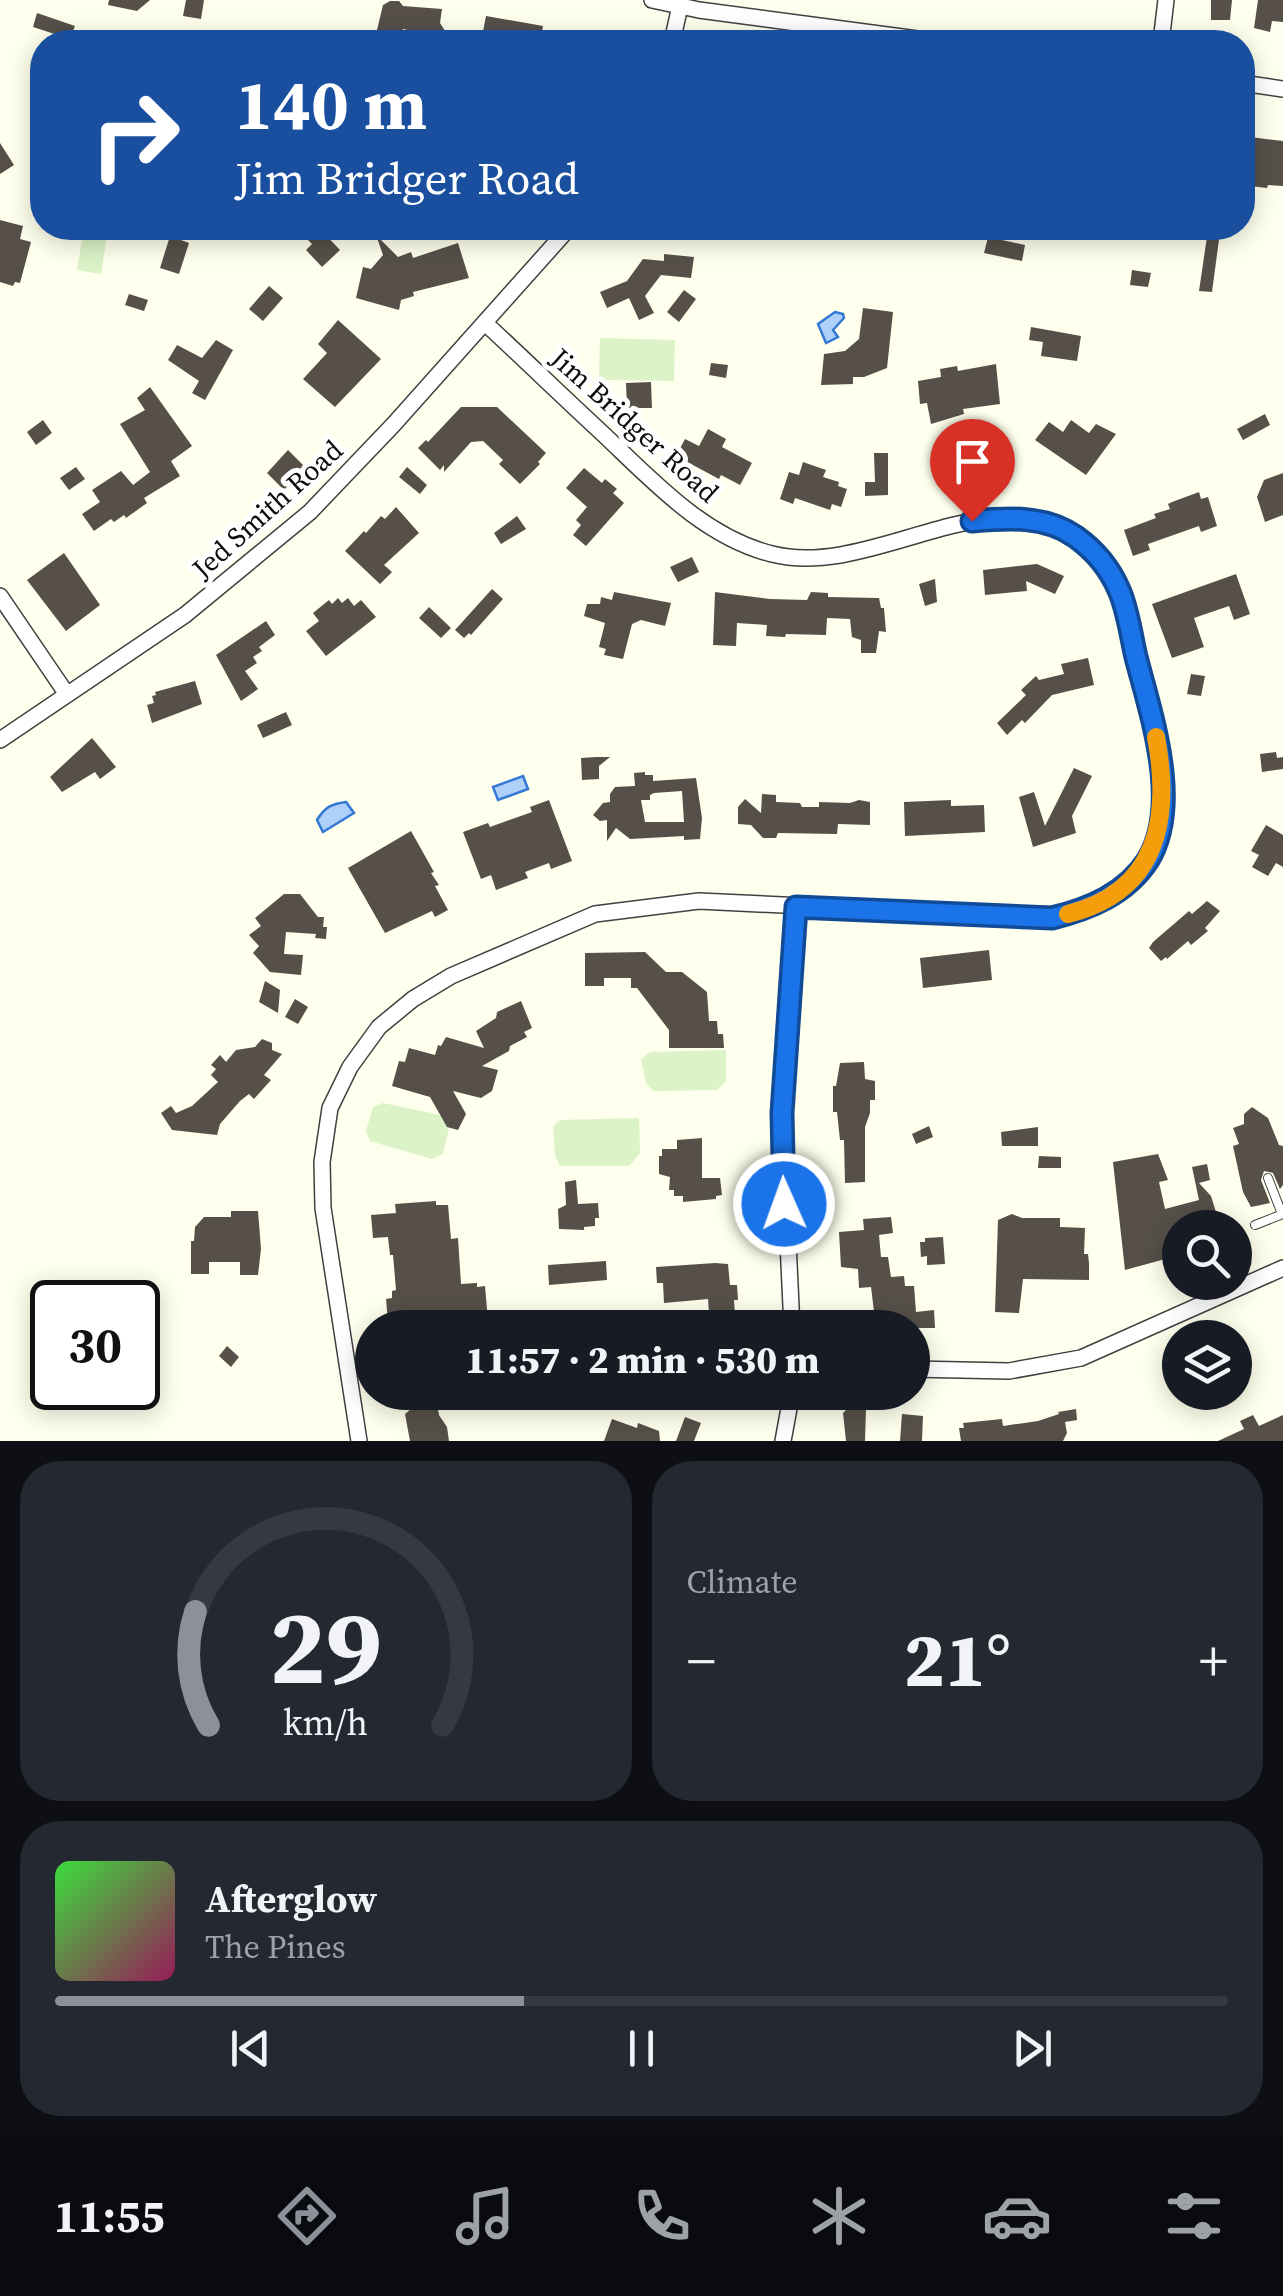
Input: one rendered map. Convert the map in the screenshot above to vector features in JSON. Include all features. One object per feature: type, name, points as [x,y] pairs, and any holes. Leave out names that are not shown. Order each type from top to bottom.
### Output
[{"type":"street","points":[[652,0],[853,30]]},
{"type":"street","points":[[1162,30],[1166,0]]},
{"type":"street","points":[[675,30],[680,6]]},
{"type":"street","points":[[1255,85],[1283,88]]},
{"type":"street","name":"Jed Smith Road","points":[[0,740],[185,615],[310,512],[558,240]]},
{"type":"street","name":"Jim Bridger Road","points":[[359,1441],[322,1208],[322,1162],[330,1108],[350,1067],[379,1027],[413,1000],[451,976],[596,914],[699,902],[1052,918],[1086,910],[1118,891],[1148,859],[1160,822],[1164,780],[1120,592],[1102,562],[1074,536],[1044,522],[1009,518],[972,521],[822,559],[771,554],[734,539],[672,499],[485,323]]},
{"type":"street","points":[[0,596],[66,693]]},
{"type":"street","points":[[791,1310],[782,1113],[796,907]]},
{"type":"street","points":[[930,1370],[1009,1371],[1081,1358],[1283,1268]]},
{"type":"street","points":[[783,1441],[789,1410]]},
{"type":"lane","points":[[1255,1225],[1282,1214],[1268,1178]]},
{"type":"green space","points":[[82,240],[106,240],[101,274],[77,270]]},
{"type":"green space","points":[[600,338],[675,340],[674,381],[599,380]]},
{"type":"green space","points":[[726,1050],[726,1082],[716,1090],[653,1091],[646,1083],[641,1059],[650,1052]]},
{"type":"green space","points":[[383,1103],[440,1115],[449,1128],[443,1154],[432,1159],[370,1141],[366,1131],[373,1107]]},
{"type":"green space","points":[[639,1118],[640,1153],[629,1166],[560,1166],[555,1156],[553,1126],[560,1120]]},
{"type":"water","points":[[835,312],[844,318],[833,330],[838,337],[826,343],[818,324]]},
{"type":"water","points":[[523,776],[528,789],[498,800],[493,787]]},
{"type":"water","points":[[346,802],[354,813],[323,832],[317,820],[320,816],[329,807]]},
{"type":"building","points":[[109,0],[150,0],[137,11],[108,5]]},
{"type":"building","points":[[186,0],[204,0],[201,19],[183,16]]},
{"type":"building","points":[[1211,0],[1232,0],[1230,20],[1211,20]]},
{"type":"building","points":[[1258,0],[1283,0],[1283,22],[1272,21],[1270,32],[1254,28]]},
{"type":"building","points":[[399,1],[403,6],[442,9],[440,23],[444,30],[377,30],[383,5]]},
{"type":"building","points":[[37,13],[75,26],[73,30],[33,27]]},
{"type":"building","points":[[486,16],[543,26],[542,30],[483,30]]},
{"type":"building","points":[[1255,138],[1283,141],[1283,186],[1255,187]]},
{"type":"building","points":[[0,143],[14,165],[0,174]]},
{"type":"building","points":[[0,220],[23,226],[20,239],[31,242],[20,283],[13,286],[0,282]]},
{"type":"building","points":[[169,240],[189,243],[179,274],[160,268]]},
{"type":"building","points":[[308,240],[330,240],[340,250],[322,267],[306,250],[312,244]]},
{"type":"building","points":[[378,240],[398,257],[411,252],[413,258],[458,243],[469,278],[413,292],[414,296],[401,300],[399,310],[356,298],[363,267],[371,269],[383,255]]},
{"type":"building","points":[[987,240],[1025,245],[1022,261],[984,253]]},
{"type":"building","points":[[1207,240],[1219,240],[1212,292],[1199,291]]},
{"type":"building","points":[[664,254],[694,257],[691,278],[661,275],[645,296],[654,313],[639,320],[629,298],[607,308],[600,292],[627,281],[643,259],[664,261]]},
{"type":"building","points":[[1132,270],[1151,273],[1148,287],[1130,285]]},
{"type":"building","points":[[269,286],[283,298],[263,321],[249,309]]},
{"type":"building","points":[[684,290],[696,299],[679,322],[667,312]]},
{"type":"building","points":[[129,294],[148,300],[144,311],[125,305]]},
{"type":"building","points":[[863,308],[893,312],[887,368],[853,377],[853,384],[821,385],[824,354],[845,351],[859,339]]},
{"type":"building","points":[[338,320],[381,359],[335,407],[303,379],[327,353],[318,344]]},
{"type":"building","points":[[1031,327],[1081,336],[1077,361],[1041,356],[1043,342],[1029,340]]},
{"type":"building","points":[[216,340],[233,350],[205,400],[192,393],[199,381],[168,360],[177,345],[202,358]]},
{"type":"building","points":[[711,363],[728,365],[726,378],[709,375]]},
{"type":"building","points":[[996,364],[1000,404],[963,409],[964,414],[931,424],[927,403],[920,404],[918,381],[941,377],[940,369],[957,366],[958,371]]},
{"type":"building","points":[[651,382],[652,408],[627,408],[626,383]]},
{"type":"building","points":[[150,387],[192,446],[171,461],[180,476],[144,498],[147,503],[126,518],[124,515],[114,522],[111,519],[94,531],[82,514],[100,502],[92,490],[121,471],[133,485],[150,472],[120,424],[145,410],[137,398]]},
{"type":"building","points":[[461,407],[497,407],[546,453],[540,464],[520,484],[483,441],[471,442],[444,472],[444,465],[440,470],[418,448]]},
{"type":"building","points":[[1265,414],[1270,425],[1243,440],[1237,429]]},
{"type":"building","points":[[43,420],[52,433],[36,445],[27,432]]},
{"type":"building","points":[[1071,420],[1089,433],[1096,424],[1116,434],[1086,475],[1035,440],[1049,422],[1063,432]]},
{"type":"building","points":[[708,429],[726,439],[722,447],[752,463],[740,485],[721,475],[719,479],[676,456],[685,439],[699,446]]},
{"type":"building","points":[[288,450],[305,467],[284,490],[267,473]]},
{"type":"building","points":[[874,453],[888,453],[888,495],[865,496],[865,482],[875,482]]},
{"type":"building","points":[[803,462],[826,470],[823,477],[847,489],[841,507],[832,504],[830,510],[795,498],[793,504],[780,499],[789,472],[799,475]]},
{"type":"building","points":[[76,467],[85,479],[69,490],[60,478]]},
{"type":"building","points":[[407,467],[427,485],[420,494],[399,477]]},
{"type":"building","points":[[584,468],[617,489],[613,493],[624,503],[586,546],[573,535],[581,525],[576,520],[587,507],[566,488]]},
{"type":"building","points":[[1283,473],[1283,515],[1265,522],[1257,497],[1264,480]]},
{"type":"building","points":[[1199,492],[1201,499],[1208,497],[1217,526],[1201,532],[1199,526],[1148,544],[1150,550],[1133,556],[1124,530],[1156,518],[1154,514],[1170,509],[1168,504]]},
{"type":"building","points":[[396,507],[419,533],[384,565],[392,572],[380,584],[345,551]]},
{"type":"building","points":[[517,516],[526,529],[501,544],[494,533]]},
{"type":"building","points":[[64,553],[100,605],[66,631],[27,580]]},
{"type":"building","points":[[692,557],[699,572],[678,582],[670,567]]},
{"type":"building","points":[[1037,564],[1064,576],[1055,594],[1026,581],[1027,591],[985,595],[983,570]]},
{"type":"building","points":[[1236,574],[1250,614],[1234,620],[1229,606],[1194,618],[1204,647],[1172,658],[1152,604]]},
{"type":"building","points":[[935,579],[937,602],[925,606],[919,584]]},
{"type":"building","points":[[492,589],[503,599],[464,638],[455,630]]},
{"type":"building","points":[[614,592],[671,603],[665,626],[641,620],[632,624],[623,659],[604,655],[606,649],[599,647],[605,623],[584,616],[587,604],[600,604],[601,597],[612,600]]},
{"type":"building","points":[[715,592],[770,599],[807,600],[811,592],[828,593],[828,597],[879,598],[886,632],[879,631],[876,653],[861,653],[861,640],[852,637],[850,619],[827,618],[826,635],[785,637],[766,636],[767,625],[737,623],[736,646],[713,645]]},
{"type":"building","points":[[338,598],[342,603],[348,598],[354,606],[361,600],[376,617],[326,656],[306,631],[319,621],[313,613]]},
{"type":"building","points":[[429,607],[451,628],[441,638],[419,618]]},
{"type":"building","points":[[266,621],[275,635],[259,647],[262,651],[253,657],[257,663],[245,671],[258,689],[241,701],[216,655]]},
{"type":"building","points":[[1088,658],[1094,685],[1052,695],[1007,735],[997,723],[1026,695],[1021,690],[1036,676],[1039,680],[1064,674],[1061,664]]},
{"type":"building","points":[[1191,674],[1205,676],[1201,696],[1187,694]]},
{"type":"building","points":[[195,681],[202,704],[152,723],[147,705],[154,703],[155,692]]},
{"type":"building","points":[[286,712],[292,725],[263,738],[257,725]]},
{"type":"building","points":[[92,738],[116,767],[100,779],[95,772],[62,792],[50,777]]},
{"type":"building","points":[[1276,752],[1277,758],[1283,757],[1283,769],[1262,772],[1260,754]]},
{"type":"building","points":[[610,757],[599,766],[599,779],[582,780],[581,758]]},
{"type":"building","points":[[1074,768],[1092,776],[1072,816],[1076,833],[1033,847],[1019,797],[1034,792],[1045,826]]},
{"type":"building","points":[[634,773],[653,775],[653,781],[696,778],[702,818],[700,839],[630,839],[616,828],[607,841],[607,820],[600,821],[593,815],[603,803],[610,802],[615,787],[635,786]],"holes":[[[682,791],[684,822],[645,822],[641,800],[650,800],[654,793]]]},
{"type":"building","points":[[762,794],[776,795],[776,802],[800,803],[802,807],[819,807],[819,802],[870,802],[870,825],[838,824],[837,834],[778,833],[776,838],[763,838],[751,825],[738,824],[738,807],[745,799],[761,813]]},
{"type":"building","points":[[549,800],[572,861],[551,869],[549,863],[525,872],[528,878],[496,890],[491,875],[481,879],[463,832],[532,812],[530,807]]},
{"type":"building","points":[[951,800],[951,806],[984,805],[985,832],[905,836],[904,802]]},
{"type":"building","points":[[1266,825],[1283,835],[1283,867],[1276,863],[1268,876],[1252,867],[1259,855],[1251,851]]},
{"type":"building","points":[[411,831],[434,872],[431,873],[439,885],[435,886],[448,910],[435,917],[432,911],[385,933],[348,868]]},
{"type":"building","points":[[284,894],[300,894],[318,917],[324,917],[323,927],[327,927],[326,939],[315,938],[316,934],[286,932],[284,954],[303,955],[301,975],[270,972],[253,953],[259,946],[249,935],[261,926],[255,918]]},
{"type":"building","points":[[1207,901],[1220,911],[1205,928],[1208,931],[1161,961],[1149,948],[1153,942]]},
{"type":"building","points":[[989,950],[992,980],[923,988],[920,958]]},
{"type":"building","points":[[645,952],[666,972],[682,972],[707,992],[709,1021],[717,1021],[724,1048],[669,1048],[669,1030],[637,988],[631,988],[631,978],[604,978],[604,986],[585,986],[585,953]]},
{"type":"building","points":[[265,981],[280,990],[278,1013],[259,1002]]},
{"type":"building","points":[[295,999],[308,1007],[298,1024],[285,1017]]},
{"type":"building","points":[[521,1001],[532,1028],[509,1051],[482,1066],[498,1070],[492,1091],[481,1098],[453,1091],[466,1114],[458,1130],[447,1127],[430,1097],[392,1086],[399,1061],[405,1062],[409,1048],[435,1055],[446,1037],[484,1048],[476,1031],[496,1018],[497,1012]]},
{"type":"building","points":[[262,1039],[282,1054],[264,1075],[271,1080],[254,1099],[249,1094],[240,1101],[220,1124],[217,1135],[172,1130],[161,1113],[171,1106],[176,1113],[192,1106],[218,1082],[211,1075],[216,1069],[211,1065],[220,1055],[226,1062],[236,1050],[255,1047]]},
{"type":"building","points":[[864,1062],[865,1079],[875,1081],[875,1100],[870,1100],[865,1127],[865,1182],[845,1183],[844,1140],[840,1140],[837,1112],[833,1112],[833,1086],[840,1063]]},
{"type":"building","points":[[1252,1107],[1268,1118],[1279,1145],[1283,1146],[1283,1185],[1280,1189],[1273,1173],[1264,1171],[1261,1180],[1270,1203],[1251,1207],[1243,1192],[1233,1146],[1239,1144],[1233,1128],[1244,1124],[1244,1114]]},
{"type":"building","points":[[929,1126],[933,1137],[916,1144],[912,1134]]},
{"type":"building","points":[[1038,1127],[1038,1146],[1002,1146],[1001,1132]]},
{"type":"building","points":[[702,1138],[702,1178],[720,1178],[722,1195],[683,1202],[683,1196],[674,1196],[674,1190],[669,1190],[670,1177],[659,1174],[659,1156],[662,1149],[677,1149],[677,1140]]},
{"type":"building","points":[[1158,1154],[1168,1180],[1159,1182],[1165,1209],[1199,1200],[1192,1167],[1207,1164],[1210,1180],[1199,1183],[1211,1196],[1215,1210],[1162,1210],[1162,1260],[1125,1270],[1113,1162]]},
{"type":"building","points":[[1039,1156],[1061,1157],[1061,1168],[1038,1168]]},
{"type":"building","points":[[576,1180],[578,1204],[598,1203],[599,1218],[595,1218],[595,1226],[584,1230],[559,1229],[558,1209],[566,1205],[565,1182]]},
{"type":"building","points":[[436,1201],[436,1205],[448,1205],[451,1239],[458,1238],[461,1284],[485,1286],[487,1310],[387,1310],[386,1299],[392,1298],[392,1291],[396,1290],[393,1255],[388,1237],[373,1238],[371,1215],[396,1213],[395,1204]]},
{"type":"building","points":[[231,1211],[258,1211],[258,1275],[240,1275],[240,1262],[209,1262],[209,1274],[191,1274],[195,1227],[204,1217],[231,1217]]},
{"type":"building","points":[[1012,1214],[1022,1218],[1060,1218],[1060,1227],[1085,1228],[1089,1280],[1023,1279],[1019,1313],[995,1312],[998,1220]]},
{"type":"building","points":[[891,1217],[893,1233],[879,1235],[881,1257],[888,1257],[891,1277],[904,1276],[905,1286],[914,1286],[916,1310],[874,1310],[871,1287],[859,1288],[858,1269],[841,1267],[839,1232],[864,1230],[863,1219]]},
{"type":"building","points":[[943,1237],[945,1264],[927,1265],[927,1256],[921,1257],[920,1242]]},
{"type":"building","points":[[606,1261],[607,1280],[549,1285],[548,1265]]},
{"type":"building","points":[[728,1264],[730,1285],[737,1285],[735,1310],[709,1310],[708,1299],[664,1303],[663,1283],[657,1283],[656,1267]]},
{"type":"building","points":[[930,1310],[934,1310],[935,1328],[930,1328]]},
{"type":"building","points":[[227,1346],[239,1357],[231,1367],[219,1356]]},
{"type":"building","points":[[1076,1409],[1077,1420],[1065,1422],[1067,1433],[1063,1441],[961,1441],[959,1428],[964,1428],[963,1423],[1002,1419],[1003,1426],[1038,1421]]},
{"type":"building","points":[[410,1410],[438,1410],[449,1441],[410,1441],[405,1414]]},
{"type":"building","points":[[866,1410],[865,1441],[846,1441],[843,1413]]},
{"type":"building","points":[[902,1414],[923,1416],[922,1441],[900,1441]]},
{"type":"building","points":[[1253,1415],[1259,1426],[1283,1415],[1283,1441],[1218,1441],[1244,1429],[1240,1421]]},
{"type":"building","points":[[685,1417],[701,1423],[694,1441],[676,1441]]},
{"type":"building","points":[[612,1419],[659,1431],[660,1441],[604,1441]]},
{"type":"slow traffic","points":[[1068,914],[1086,910],[1118,891],[1148,859],[1160,822],[1164,780],[1156,737]]},
{"type":"route","points":[[784,1204],[782,1113],[796,907],[1052,918],[1086,910],[1118,891],[1148,859],[1160,822],[1164,780],[1154,726],[1120,592],[1102,562],[1074,536],[1044,522],[1009,518],[972,521]]}]
